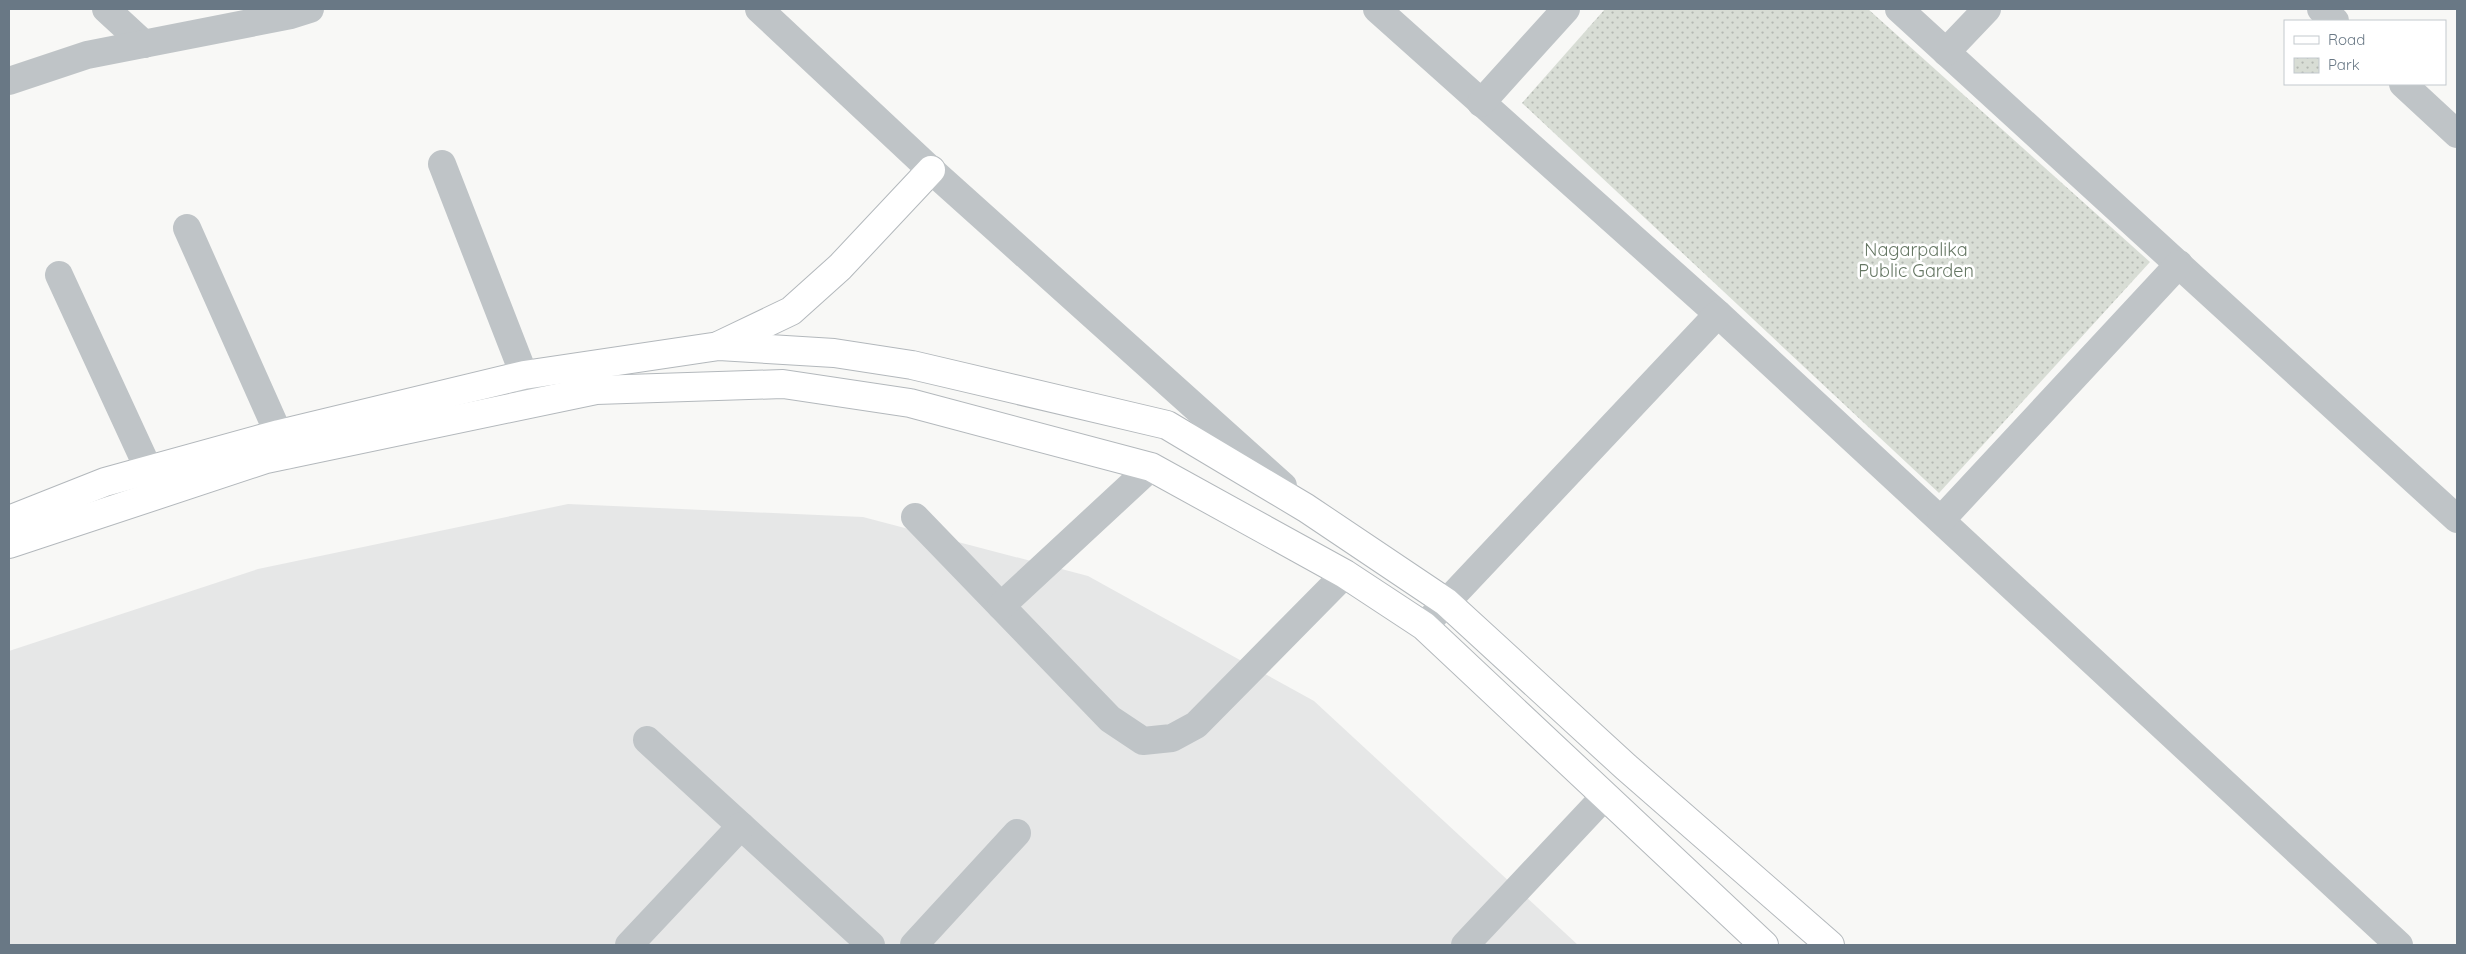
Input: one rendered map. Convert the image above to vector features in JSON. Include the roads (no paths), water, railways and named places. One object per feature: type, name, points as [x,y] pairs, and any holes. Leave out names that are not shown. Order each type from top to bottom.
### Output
[{"type":"main road","points":[[719,346],[791,311],[840,267],[931,170]]},
{"type":"main road","points":[[9,544],[155,483],[266,459],[284,444],[524,374],[719,346],[834,353],[912,365],[1167,425],[1306,508],[1446,602],[1626,767],[1830,945]]},
{"type":"main road","points":[[284,444],[596,390],[783,384],[910,404],[1151,467],[1345,574],[1424,626],[1604,797],[1764,945]]},
{"type":"main road","points":[[9,520],[105,482],[155,483]]},
{"type":"street","points":[[106,9],[144,44]]},
{"type":"street","points":[[9,80],[87,55],[291,15],[310,9]]},
{"type":"street","points":[[759,9],[931,170],[1306,508]]},
{"type":"street","points":[[1378,9],[1718,314],[2399,945]]},
{"type":"street","points":[[1482,103],[1566,9]]},
{"type":"street","points":[[1899,9],[2457,519]]},
{"type":"street","points":[[1946,52],[1987,9]]},
{"type":"street","points":[[2321,9],[2333,20]]},
{"type":"street","points":[[2404,85],[2457,134]]},
{"type":"street","points":[[442,164],[535,402]]},
{"type":"street","points":[[187,228],[284,444]]},
{"type":"street","points":[[1941,520],[2178,264]]},
{"type":"street","points":[[59,275],[155,483]]},
{"type":"street","points":[[1424,626],[1718,314]]},
{"type":"street","points":[[1001,606],[1151,467]]},
{"type":"street","points":[[915,517],[1110,719],[1143,741],[1172,738],[1196,726],[1345,574]]},
{"type":"street","points":[[647,740],[872,945]]},
{"type":"street","points":[[1465,945],[1604,797]]},
{"type":"street","points":[[629,945],[741,826]]},
{"type":"street","points":[[914,945],[1017,833]]},
{"type":"park label","name":"Nagarpalika Public Garden","points":[[1916,259]]}]
